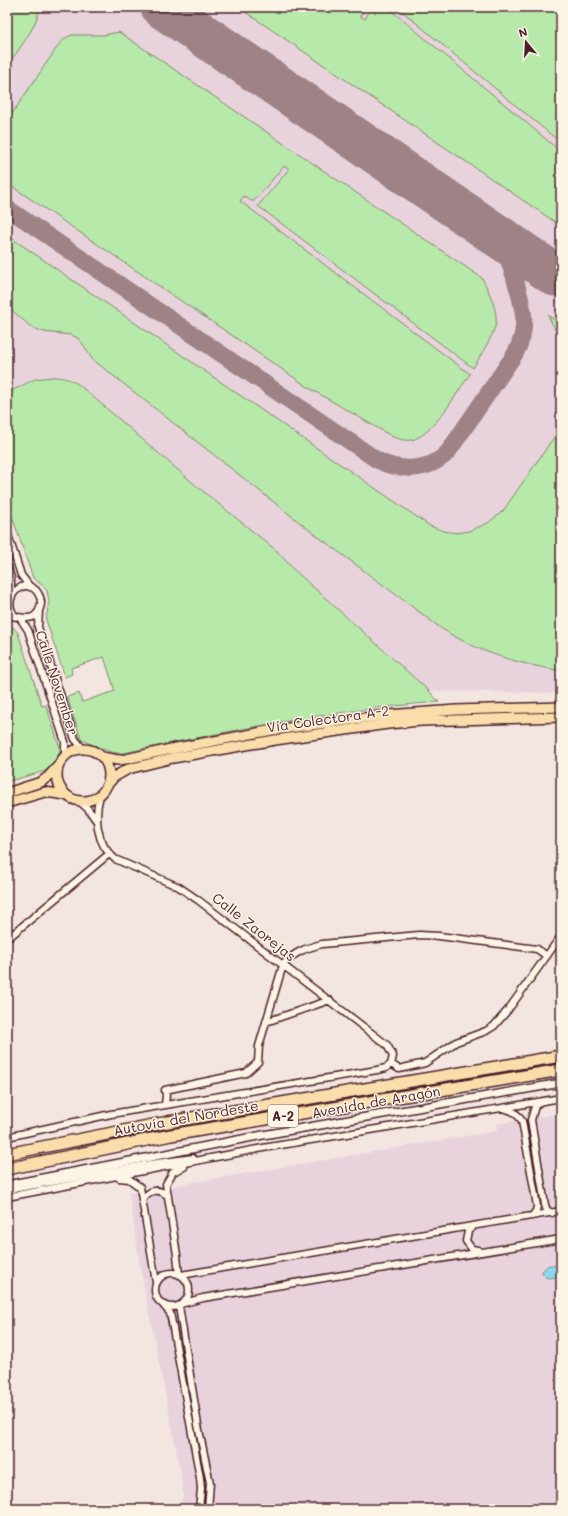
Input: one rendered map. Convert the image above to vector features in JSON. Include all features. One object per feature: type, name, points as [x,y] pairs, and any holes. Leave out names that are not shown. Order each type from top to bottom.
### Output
[{"type":"highway","name":"Autovía del Nordeste","points":[[7,1154],[168,1122],[561,1056]]},
{"type":"highway","name":"Autovía del Nordeste","points":[[7,1169],[171,1135],[561,1070]]},
{"type":"main road","name":"Vía Colectora A-2","points":[[102,757],[118,760],[126,759],[273,730],[387,715],[456,710],[561,707]]},
{"type":"main road","name":"Vía Colectora A-2","points":[[108,785],[114,777],[128,769],[173,758],[275,740],[408,722],[561,717]]},
{"type":"main road","points":[[7,793],[41,782],[49,776],[65,756],[70,752],[83,748],[97,752],[107,763],[109,770],[108,785],[100,795],[93,799],[79,801],[66,795],[45,792],[7,803]]},
{"type":"main road","points":[[58,766],[57,779],[66,795]]},
{"type":"street","points":[[7,532],[21,575],[40,597],[41,607],[39,611],[31,618],[7,616]]},
{"type":"street","points":[[7,566],[11,578],[9,597],[10,610],[18,617]]},
{"type":"street","points":[[9,597],[20,587],[30,587]]},
{"type":"street","name":"Calle November","points":[[39,611],[38,627],[75,739],[83,748]]},
{"type":"street","name":"Calle November","points":[[18,617],[28,630],[65,742],[65,756]]},
{"type":"street","points":[[96,820],[100,795]]},
{"type":"street","points":[[7,939],[109,854],[104,848],[96,820],[88,809],[79,801]]},
{"type":"street","name":"Calle Zaorejas","points":[[109,854],[115,859],[179,887],[188,893],[387,1045],[393,1056],[391,1064]]},
{"type":"street","points":[[165,1104],[165,1090],[246,1073],[255,1067],[258,1062],[258,1046],[283,965],[289,958],[307,947],[406,935],[439,936],[537,949],[547,956]]},
{"type":"street","points":[[7,1137],[110,1114],[165,1104],[377,1070],[386,1068],[391,1064],[399,1069],[425,1062],[456,1042],[486,1031],[494,1026],[508,1010],[561,936]]},
{"type":"street","points":[[266,1022],[330,1000]]},
{"type":"street","name":"Avenida de Aragón","points":[[7,1185],[263,1134],[561,1083]]},
{"type":"street","points":[[7,1190],[150,1164],[263,1148],[561,1098]]},
{"type":"street","points":[[542,1101],[535,1106],[531,1120],[545,1205],[547,1210],[552,1213]]},
{"type":"street","points":[[497,1109],[510,1110],[518,1115],[522,1121],[537,1206],[536,1211],[532,1216]]},
{"type":"street","points":[[7,1197],[263,1148]]},
{"type":"street","points":[[208,1509],[210,1483],[198,1425],[181,1304],[189,1294],[189,1288],[188,1283],[180,1275],[166,1184],[173,1172],[179,1168],[217,1157]]},
{"type":"street","points":[[107,1178],[129,1179],[140,1187],[156,1282],[155,1296],[160,1304],[170,1313],[172,1323],[202,1489],[199,1509]]},
{"type":"street","points":[[142,1200],[147,1193],[152,1190],[164,1192],[168,1196]]},
{"type":"street","points":[[156,1282],[169,1273],[180,1275],[473,1227],[561,1211]]},
{"type":"street","points":[[473,1227],[468,1231],[466,1241],[472,1249],[480,1251]]},
{"type":"street","points":[[164,1306],[169,1308],[203,1298],[480,1251],[561,1239]]},
{"type":"shaded area","points":[[7,7],[561,7],[561,693],[429,691],[293,569],[277,551],[199,488],[74,380],[52,377],[35,379],[7,393]]},
{"type":"shaded area","points":[[561,1113],[561,1509],[178,1509],[183,1496],[181,1473],[140,1267],[129,1193],[497,1131],[496,1124]]},
{"type":"green space","points":[[7,7],[37,7],[39,12],[21,47],[7,66]]},
{"type":"green space","points":[[238,7],[366,7],[360,16],[365,19],[372,7],[387,7],[561,152],[561,226]]},
{"type":"green space","points":[[397,7],[561,7],[561,143]]},
{"type":"green space","points":[[119,32],[482,278],[490,294],[496,312],[496,323],[489,340],[473,368],[258,206],[289,169],[284,166],[254,201],[251,201],[244,196],[240,201],[470,374],[444,412],[428,431],[411,440],[393,437],[311,389],[7,183],[7,121],[60,43],[72,35],[104,35]]},
{"type":"green space","points":[[7,235],[430,526],[444,531],[456,533],[469,531],[488,523],[503,511],[561,427],[561,669],[556,670],[540,667],[497,656],[442,629],[308,529],[92,359],[78,338],[71,335],[44,332],[31,327],[7,306]]},
{"type":"green space","points":[[548,315],[561,325],[561,342]]},
{"type":"green space","points":[[52,377],[70,380],[80,386],[199,488],[277,551],[293,569],[429,691],[439,702],[359,710],[280,722],[123,753],[110,752],[81,739],[67,697],[79,693],[82,702],[115,691],[104,657],[71,668],[72,674],[65,677],[46,620],[49,601],[47,591],[33,578],[7,501],[7,393],[35,379]]},
{"type":"green space","points":[[7,625],[13,627],[18,633],[42,706],[46,705],[60,748],[59,754],[51,766],[45,771],[7,782]]},
{"type":"water","points":[[549,1265],[559,1266],[561,1268],[561,1273],[556,1277],[547,1278],[542,1271]]},
{"type":"taxiway","points":[[7,208],[377,460],[395,467],[405,468],[414,468],[432,463],[440,459],[448,452],[515,354],[520,343],[524,324],[522,304],[513,273],[502,244],[495,236],[481,225]]},
{"type":"runway","points":[[162,7],[555,275]]}]
